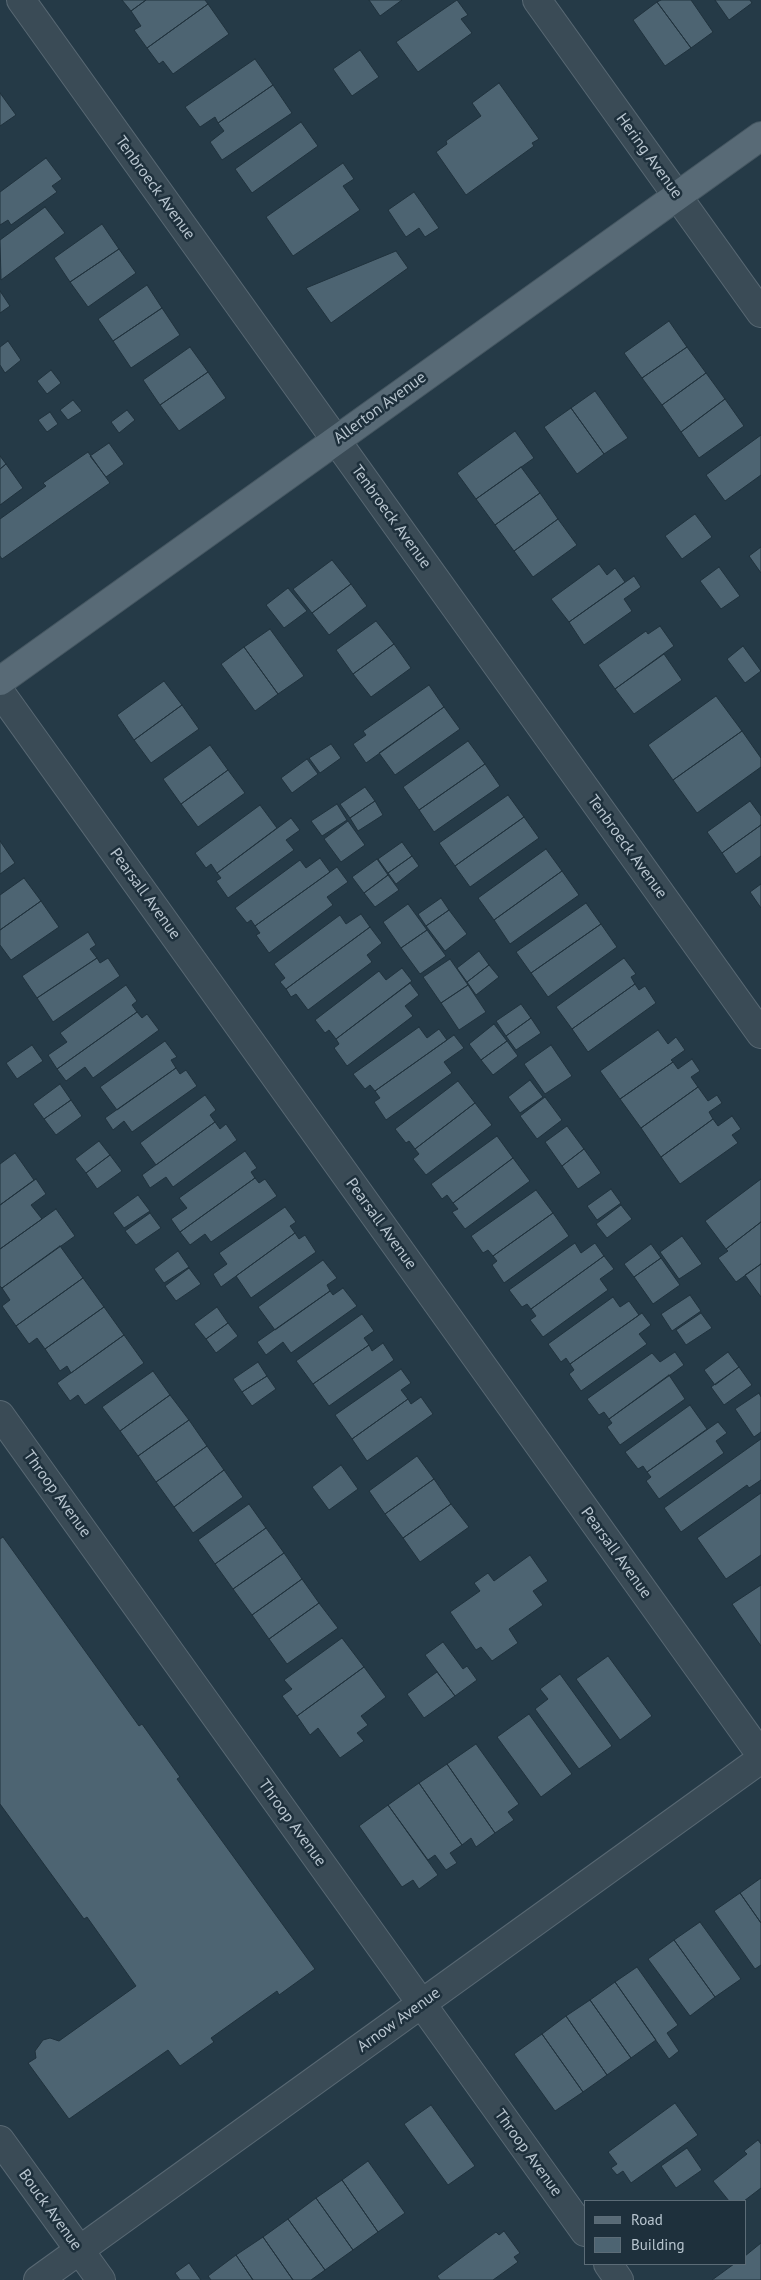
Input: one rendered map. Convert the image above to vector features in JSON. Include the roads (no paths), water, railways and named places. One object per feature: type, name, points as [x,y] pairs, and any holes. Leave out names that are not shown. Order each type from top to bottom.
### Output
[{"type":"main road","name":"Allerton Avenue","points":[[0,681],[761,136]]},
{"type":"street","name":"Tenbroeck Avenue","points":[[21,0],[761,1034]]},
{"type":"street","name":"Hering Avenue","points":[[537,0],[761,313]]},
{"type":"street","name":"Pearsall Avenue","points":[[0,692],[761,1755]]},
{"type":"street","name":"Throop Avenue","points":[[0,1415],[584,2231]]},
{"type":"street","name":"Arnow Avenue","points":[[38,2280],[761,1759]]},
{"type":"street","name":"Bouck Avenue","points":[[0,2140],[100,2280]]},
{"type":"street","points":[[609,2265],[619,2280]]}]
